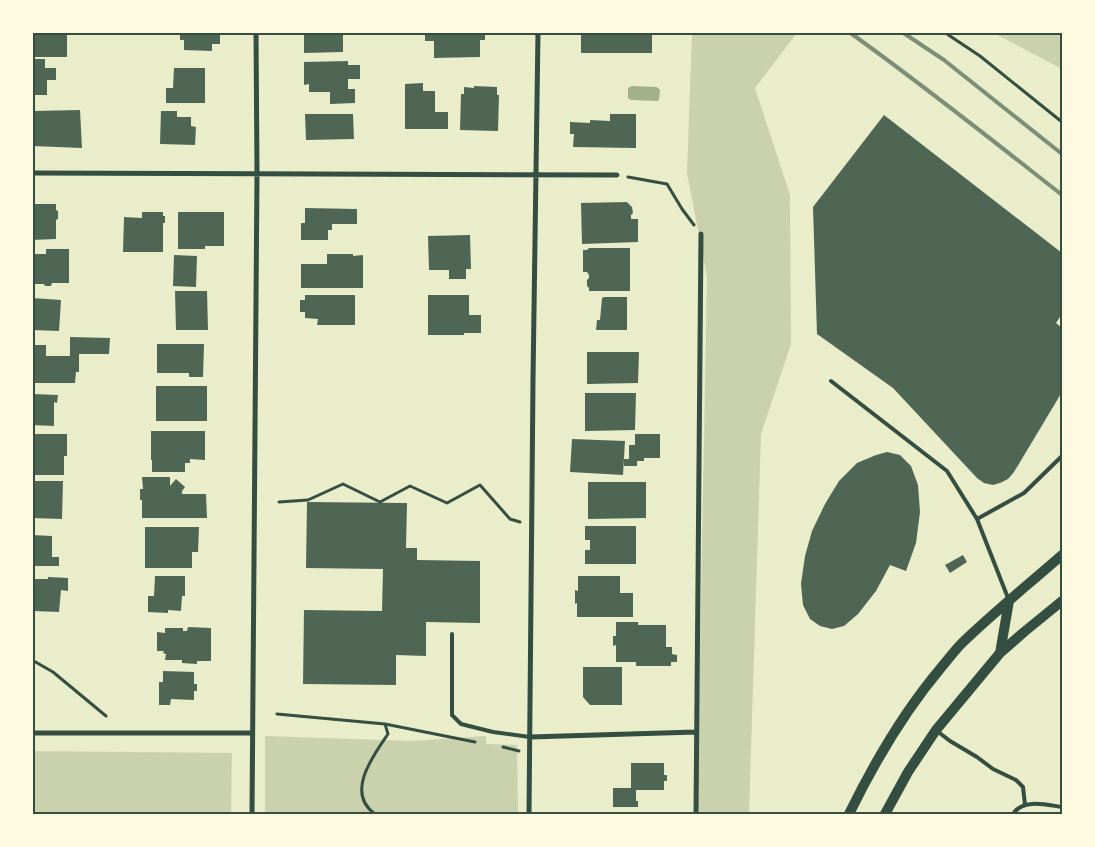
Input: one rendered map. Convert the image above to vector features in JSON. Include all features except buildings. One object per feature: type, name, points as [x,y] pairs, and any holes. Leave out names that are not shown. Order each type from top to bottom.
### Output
[{"type":"main road","points":[[849,814],[889,738],[923,690],[961,644],[1062,555]]},
{"type":"main road","points":[[1000,653],[1009,600]]},
{"type":"main road","points":[[885,814],[908,772],[936,730],[1000,653],[1062,601]]},
{"type":"street","points":[[252,814],[257,174],[256,32]]},
{"type":"street","points":[[529,814],[538,32]]},
{"type":"street","points":[[32,172],[617,175]]},
{"type":"street","points":[[696,814],[701,234]]},
{"type":"street","points":[[32,732],[252,733]]},
{"type":"street","points":[[530,737],[696,732]]},
{"type":"lane","points":[[831,381],[947,471],[977,518],[1009,600]]},
{"type":"lane","points":[[977,518],[1024,493],[1062,456]]},
{"type":"lane","points":[[452,634],[452,715],[461,724],[493,732],[530,737]]},
{"type":"lane","points":[[936,730],[993,769],[1016,780],[1023,787],[1025,804]]},
{"type":"lane","points":[[1013,814],[1025,804],[1062,807]]},
{"type":"path","points":[[944,32],[980,56],[1062,122]]},
{"type":"path","points":[[617,175],[667,184],[682,209],[701,234]]},
{"type":"path","points":[[280,502],[308,500],[343,484],[380,502],[410,486],[447,503],[480,485],[510,519],[520,522]]},
{"type":"path","points":[[32,660],[52,672],[106,716]]},
{"type":"path","points":[[278,714],[385,724],[481,743]]},
{"type":"path","points":[[375,814],[364,803],[361,790],[363,777],[374,754],[388,734],[385,724]]},
{"type":"path","points":[[500,747],[529,753]]},
{"type":"shaded area","points":[[692,33],[797,33],[755,88],[790,195],[791,344],[761,434],[749,814],[697,814],[707,277],[687,173]]},
{"type":"shaded area","points":[[994,33],[1062,33],[1062,69]]},
{"type":"shaded area","points":[[632,86],[657,87],[660,90],[659,100],[631,100],[628,98],[628,88]]},
{"type":"shaded area","points":[[265,736],[412,741],[486,736],[486,744],[517,745],[518,814],[265,814]]},
{"type":"shaded area","points":[[33,751],[232,753],[231,814],[33,814]]},
{"type":"railway","points":[[849,32],[930,92],[1062,195]]},
{"type":"railway","points":[[902,32],[944,60],[1062,154]]}]
